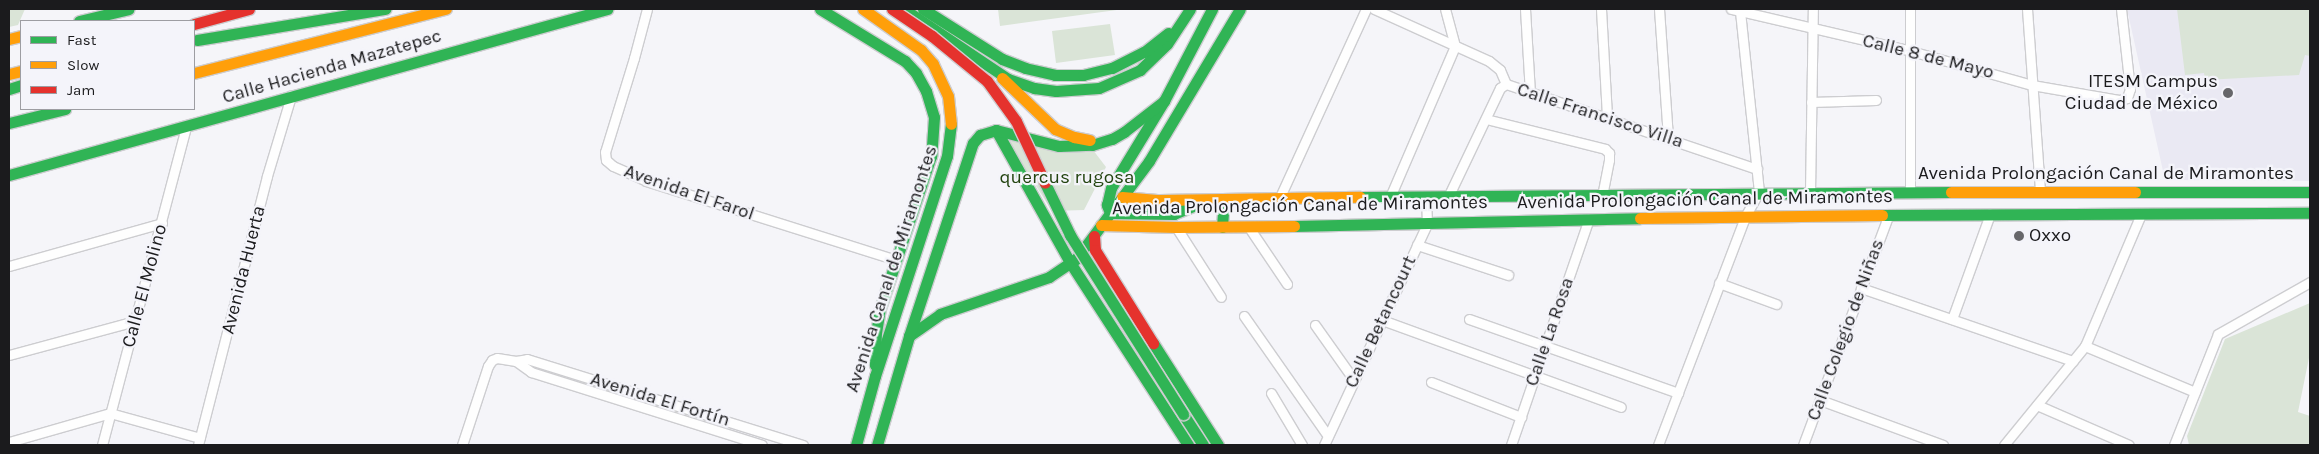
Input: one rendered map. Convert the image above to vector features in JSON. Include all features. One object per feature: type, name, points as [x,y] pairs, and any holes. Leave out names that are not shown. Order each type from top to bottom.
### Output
[{"type":"main road","points":[[83,20],[129,9]]},
{"type":"main road","points":[[195,24],[249,9]]},
{"type":"main road","points":[[195,41],[322,9]]},
{"type":"main road","points":[[195,41],[385,9]]},
{"type":"main road","points":[[195,73],[446,9]]},
{"type":"main road","name":"Calle Hacienda Mazatepec","points":[[9,175],[607,9]]},
{"type":"main road","points":[[820,9],[905,61],[922,82],[930,99],[934,130],[931,156],[878,320],[875,347],[876,376]]},
{"type":"main road","name":"Avenida Canal de Miramontes","points":[[856,445],[951,138],[950,107],[944,86],[933,64],[921,50],[864,9]]},
{"type":"main road","points":[[892,9],[932,36],[987,81],[1016,121],[1035,159],[1051,199],[1070,235],[1203,445]]},
{"type":"main road","points":[[904,9],[996,72],[1021,84],[1045,90],[1088,89],[1109,85],[1130,76],[1150,63],[1176,33],[1190,9]]},
{"type":"main road","points":[[923,9],[991,53],[1014,65],[1036,72],[1083,75],[1123,64],[1155,44],[1190,9]]},
{"type":"main road","points":[[1110,213],[1107,205],[1111,188],[1166,98],[1212,9]]},
{"type":"main road","points":[[908,336],[940,314],[1049,277],[1071,264],[1083,252],[1149,161],[1240,9]]},
{"type":"main road","points":[[996,72],[1028,106],[1055,129],[1083,140],[1112,139]]},
{"type":"main road","points":[[996,130],[1072,147],[1092,145],[1112,139],[1135,125],[1166,98]]},
{"type":"main road","points":[[9,123],[61,110]]},
{"type":"main road","points":[[996,130],[1071,264],[1188,445]]},
{"type":"main road","name":"Avenida Canal de Miramontes","points":[[877,445],[908,336],[970,148],[980,135],[996,130]]},
{"type":"main road","name":"Avenida Prolongación Canal de Miramontes","points":[[1122,197],[1160,200],[1224,200],[1759,192],[2310,192]]},
{"type":"main road","points":[[1110,213],[1174,214],[1208,200]]},
{"type":"main road","points":[[1222,227],[1224,200]]},
{"type":"main road","name":"Avenida Prolongación Canal de Miramontes","points":[[1101,225],[1222,227],[1427,224],[1746,215],[2310,213]]},
{"type":"main road","points":[[1094,236],[1095,250],[1218,445]]},
{"type":"main road","points":[[1082,282],[1089,272],[1107,269]]},
{"type":"street","name":"Avenida El Farol","points":[[647,9],[605,152],[606,160],[614,166],[646,181],[897,260]]},
{"type":"street","points":[[1279,199],[1366,9]]},
{"type":"street","name":"Calle Francisco Villa","points":[[1374,9],[1488,61],[1500,70],[1506,84],[1757,169]]},
{"type":"street","points":[[1390,197],[1455,46],[1445,9]]},
{"type":"street","points":[[1525,9],[1530,93]]},
{"type":"street","points":[[1601,9],[1607,118]]},
{"type":"street","points":[[1659,9],[1668,138]]},
{"type":"street","points":[[1810,192],[1813,9]]},
{"type":"street","points":[[1910,9],[1910,192]]},
{"type":"street","points":[[2027,9],[2040,192]]},
{"type":"street","name":"Calle 8 de Mayo","points":[[1735,10],[1910,51],[2032,85],[2119,100],[2127,98],[2130,88],[2121,9]]},
{"type":"street","points":[[1658,445],[1746,215],[1759,192],[1735,10]]},
{"type":"street","points":[[1448,197],[1500,88],[1506,84]]},
{"type":"street","name":"Avenida Huerta","points":[[199,442],[268,176],[291,96]]},
{"type":"street","points":[[1811,102],[1876,100]]},
{"type":"street","points":[[1486,119],[1605,149],[1609,153],[1609,160],[1602,194]]},
{"type":"street","name":"Calle El Molino","points":[[102,445],[186,126]]},
{"type":"street","name":"Calle Betancourt","points":[[1324,445],[1427,224],[1426,197]]},
{"type":"street","name":"Calle Colegio de Niñas","points":[[1803,445],[1889,214]]},
{"type":"street","points":[[1952,319],[1990,214]]},
{"type":"street","points":[[2004,445],[2085,346],[2141,214]]},
{"type":"street","name":"Calle La Rosa","points":[[1511,445],[1589,219]]},
{"type":"street","points":[[9,266],[162,223]]},
{"type":"street","points":[[1248,226],[1287,284]]},
{"type":"street","points":[[1176,227],[1221,296]]},
{"type":"street","points":[[1418,245],[1508,275]]},
{"type":"street","points":[[2174,445],[2218,334],[2310,282]]},
{"type":"street","points":[[1719,283],[1776,304]]},
{"type":"street","points":[[1861,288],[2073,361]]},
{"type":"street","points":[[1244,316],[1328,436]]},
{"type":"street","points":[[1469,319],[1545,344],[1678,393]]},
{"type":"street","points":[[1382,320],[1621,407]]},
{"type":"street","points":[[9,355],[135,321]]},
{"type":"street","points":[[1315,325],[1354,380]]},
{"type":"street","points":[[2085,346],[2195,392]]},
{"type":"street","name":"Avenida El Fortín","points":[[462,445],[488,366],[492,360],[497,358],[516,361],[527,359],[803,445]]},
{"type":"street","name":"Avenida El Fortín","points":[[516,361],[531,372],[762,445]]},
{"type":"street","points":[[1431,382],[1521,417]]},
{"type":"street","points":[[1271,393],[1302,445]]},
{"type":"street","points":[[1820,400],[1943,445]]},
{"type":"street","points":[[2037,405],[2129,445]]},
{"type":"street","points":[[9,442],[110,413],[199,442]]},
{"type":"shaded area","name":"ITESM Campus Ciudad de México","points":[[2127,9],[2310,9],[2310,181],[2165,180]]},
{"type":"green space","points":[[9,9],[25,9],[18,25],[9,27]]},
{"type":"green space","points":[[998,9],[1124,9],[1000,26]]},
{"type":"green space","points":[[2177,9],[2310,9],[2310,56],[2305,55],[2299,75],[2205,80],[2204,73],[2185,75]]},
{"type":"green space","points":[[1110,24],[1115,55],[1056,63],[1052,31]]},
{"type":"green space","name":"quercus rugosa","points":[[1019,139],[1093,150],[1106,167],[1084,210],[1052,211],[1008,142]]},
{"type":"green space","points":[[2310,303],[2310,353],[2298,412],[2310,416],[2310,445],[2189,445],[2187,436],[2225,339]]},
{"type":"traffic: fast","points":[[83,20],[129,9]]},
{"type":"traffic: fast","points":[[197,40],[385,9]]},
{"type":"traffic: fast","points":[[9,175],[607,9]]},
{"type":"traffic: fast","points":[[820,9],[905,61],[916,73],[926,91],[934,117],[931,156],[880,308],[876,332],[875,365]]},
{"type":"traffic: fast","points":[[904,9],[1008,79],[1034,88],[1056,91],[1099,88],[1140,70],[1167,44],[1190,9]]},
{"type":"traffic: fast","points":[[923,9],[1002,59],[1025,68],[1055,75],[1083,75],[1112,68],[1144,52],[1168,33]]},
{"type":"traffic: fast","points":[[1208,200],[1174,214],[1110,213],[1107,205],[1111,188],[1164,101],[1212,9]]},
{"type":"traffic: fast","points":[[909,336],[940,314],[1049,277],[1076,259],[1149,161],[1240,9]]},
{"type":"traffic: fast","points":[[9,89],[20,85]]},
{"type":"traffic: fast","points":[[877,445],[909,336],[973,143],[980,135],[996,130],[1059,146],[1092,145],[1112,139],[1124,132],[1164,101]]},
{"type":"traffic: fast","points":[[9,123],[61,110]]},
{"type":"traffic: fast","points":[[856,445],[875,376],[947,156],[951,124]]},
{"type":"traffic: fast","points":[[996,130],[1071,264],[1188,445]]},
{"type":"traffic: fast","points":[[1045,183],[1070,235],[1183,414]]},
{"type":"traffic: fast","points":[[1360,197],[1951,192]]},
{"type":"traffic: fast","points":[[2135,192],[2310,192]]},
{"type":"traffic: fast","points":[[1222,227],[1224,200]]},
{"type":"traffic: fast","points":[[1882,215],[2310,213]]},
{"type":"traffic: fast","points":[[1294,226],[1640,218]]},
{"type":"traffic: fast","points":[[1153,343],[1218,445]]},
{"type":"traffic: fast","points":[[1183,414],[1203,445]]},
{"type":"traffic: slow","points":[[195,73],[446,9]]},
{"type":"traffic: slow","points":[[863,9],[921,50],[933,64],[948,96],[951,124]]},
{"type":"traffic: slow","points":[[9,39],[20,36]]},
{"type":"traffic: slow","points":[[9,74],[20,71]]},
{"type":"traffic: slow","points":[[1002,78],[1055,129],[1074,137],[1090,140]]},
{"type":"traffic: slow","points":[[1951,192],[2135,192]]},
{"type":"traffic: slow","points":[[1122,197],[1160,200],[1360,197]]},
{"type":"traffic: slow","points":[[1640,218],[1882,215]]},
{"type":"traffic: slow","points":[[1101,225],[1176,227],[1294,226]]},
{"type":"traffic: jam","points":[[195,24],[249,9]]},
{"type":"traffic: jam","points":[[892,9],[932,36],[987,81],[1016,121],[1045,183]]},
{"type":"traffic: jam","points":[[1094,236],[1095,250],[1153,343]]},
{"type":"place","name":"ITESM Campus Ciudad de México","points":[[2228,93]]},
{"type":"place","name":"Oxxo","points":[[2019,236]]}]
